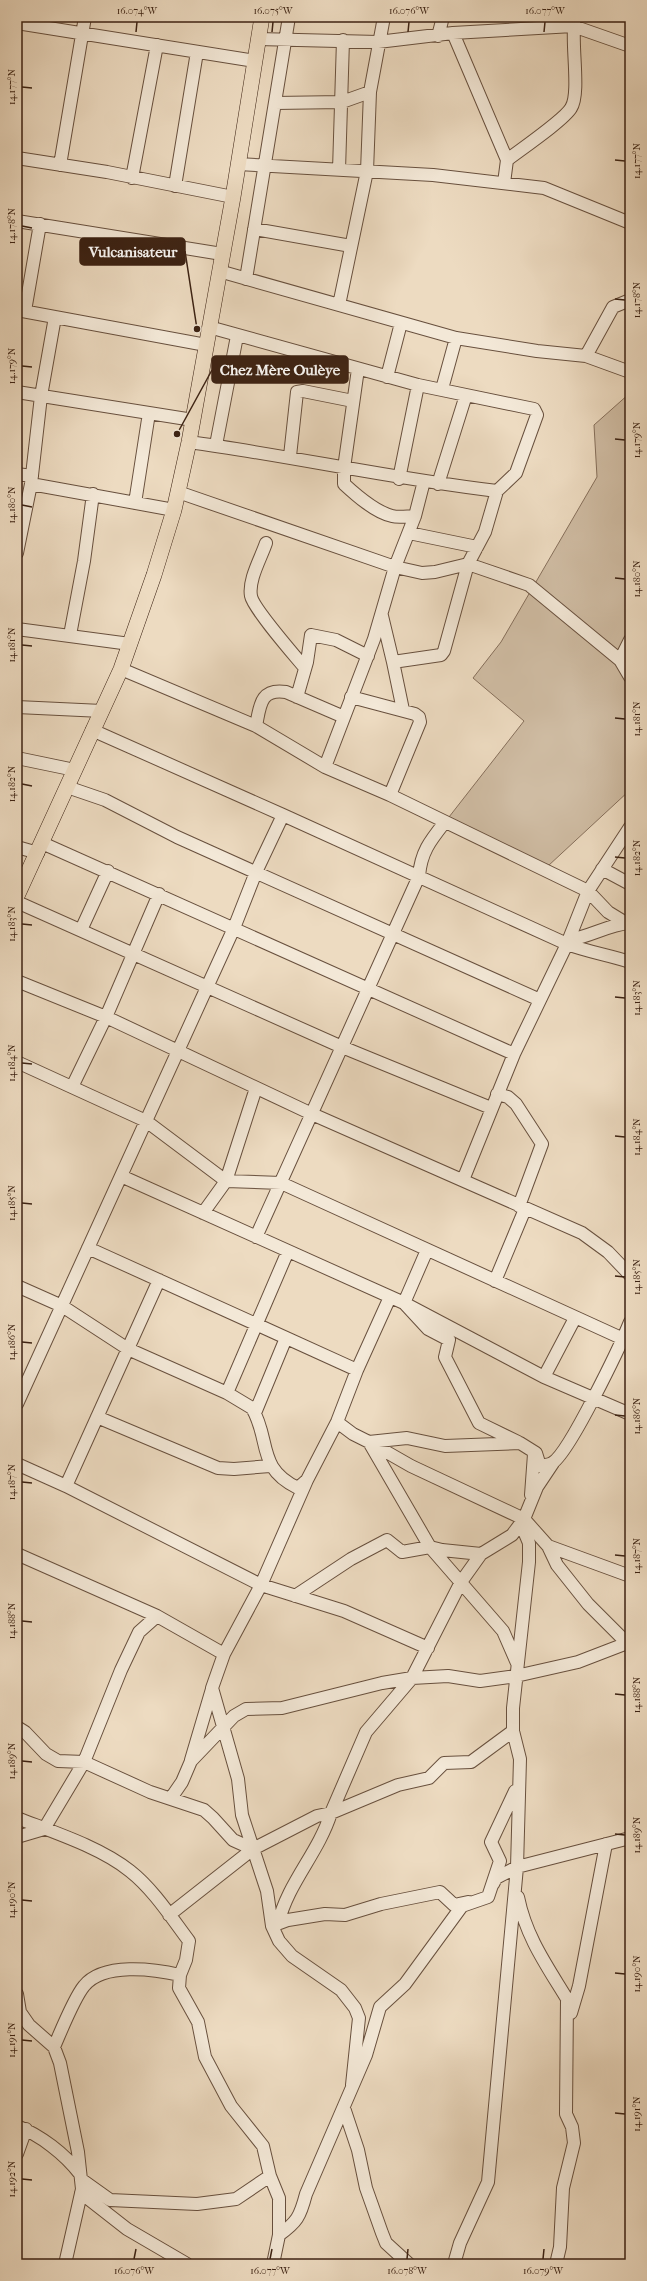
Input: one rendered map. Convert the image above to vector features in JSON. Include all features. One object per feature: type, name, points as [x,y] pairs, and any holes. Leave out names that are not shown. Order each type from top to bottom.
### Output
[{"type":"main road","points":[[17,896],[92,730],[121,670],[154,575],[174,510],[189,442],[233,197],[262,17]]},
{"type":"street","points":[[60,165],[85,17]]},
{"type":"street","points":[[246,279],[289,17]]},
{"type":"street","points":[[340,306],[367,171],[370,92],[378,42],[384,17]]},
{"type":"street","points":[[438,36],[443,17]]},
{"type":"street","points":[[258,40],[343,40],[378,42],[574,21],[630,46]]},
{"type":"street","points":[[507,160],[571,108],[575,95],[574,21]]},
{"type":"street","points":[[17,23],[255,61]]},
{"type":"street","points":[[452,33],[507,160],[504,183]]},
{"type":"street","points":[[339,170],[343,40]]},
{"type":"street","points":[[132,178],[157,46]]},
{"type":"street","points":[[175,186],[197,52]]},
{"type":"street","points":[[274,103],[342,102],[370,92]]},
{"type":"street","points":[[17,158],[233,197]]},
{"type":"street","points":[[238,164],[367,171],[504,183],[551,190],[630,223]]},
{"type":"street","points":[[17,221],[222,254]]},
{"type":"street","points":[[40,224],[21,311],[206,345]]},
{"type":"street","points":[[254,229],[351,246]]},
{"type":"street","points":[[219,271],[401,324],[456,338],[531,351],[586,356],[630,372]]},
{"type":"street","points":[[586,356],[613,307],[630,300]]},
{"type":"street","points":[[17,553],[31,480],[40,396],[54,317]]},
{"type":"street","points":[[387,377],[401,324]]},
{"type":"street","points":[[209,327],[387,377],[418,385],[534,409],[536,412],[537,416],[516,473],[497,492],[485,532],[468,564],[444,651],[441,655],[393,662]]},
{"type":"street","points":[[216,445],[237,336]]},
{"type":"street","points":[[442,390],[456,338]]},
{"type":"street","points":[[358,369],[344,468],[344,484],[361,499],[392,516],[415,516]]},
{"type":"street","points":[[399,479],[418,385]]},
{"type":"street","points":[[290,456],[297,392],[303,391],[353,401]]},
{"type":"street","points":[[17,392],[193,420]]},
{"type":"street","points":[[438,484],[466,395]]},
{"type":"street","points":[[135,503],[149,413]]},
{"type":"street","points":[[189,442],[290,456],[399,479],[424,481],[497,492]]},
{"type":"street","points":[[17,474],[31,480],[174,510]]},
{"type":"street","points":[[325,767],[368,656],[395,567],[415,516],[424,481]]},
{"type":"street","points":[[178,492],[395,567],[418,572],[436,572],[468,564],[529,585],[620,660],[630,677]]},
{"type":"street","points":[[70,635],[93,494]]},
{"type":"street","points":[[409,533],[477,547]]},
{"type":"street","points":[[266,543],[252,584],[251,597],[284,643],[305,668]]},
{"type":"street","points":[[381,615],[403,710]]},
{"type":"street","points":[[17,629],[130,644]]},
{"type":"street","points":[[297,697],[305,668],[310,635],[336,640],[368,656]]},
{"type":"street","points":[[620,660],[630,640]]},
{"type":"street","points":[[121,670],[256,726],[325,767],[390,795],[588,891],[603,908],[628,923]]},
{"type":"street","points":[[256,726],[260,704],[269,693],[276,690],[286,692],[344,717]]},
{"type":"street","points":[[352,696],[403,710],[419,717],[420,722],[390,795]]},
{"type":"street","points":[[17,707],[102,711]]},
{"type":"street","points":[[92,730],[587,952],[610,955],[630,962]]},
{"type":"street","points":[[17,758],[75,770]]},
{"type":"street","points":[[67,787],[105,800],[177,837],[540,1000]]},
{"type":"street","points":[[17,1404],[234,928],[256,872],[283,815]]},
{"type":"street","points":[[256,1237],[418,876],[420,860],[429,842],[445,822]]},
{"type":"street","points":[[463,1180],[514,1054],[567,942],[588,891],[630,828]]},
{"type":"street","points":[[17,847],[40,848],[108,871],[514,1054]]},
{"type":"street","points":[[602,869],[630,884]]},
{"type":"street","points":[[82,930],[108,871]]},
{"type":"street","points":[[72,1087],[106,1018],[159,894]]},
{"type":"street","points":[[17,902],[342,1047],[491,1108]]},
{"type":"street","points":[[567,942],[583,938],[614,924],[628,923]]},
{"type":"street","points":[[17,981],[106,1018],[312,1114],[582,1233],[608,1252],[630,1275]]},
{"type":"street","points":[[17,1062],[146,1121],[226,1181],[281,1183],[626,1341]]},
{"type":"street","points":[[203,1213],[226,1181],[256,1088]]},
{"type":"street","points":[[495,1281],[522,1207],[542,1144],[516,1104],[508,1097],[497,1094]]},
{"type":"street","points":[[121,1176],[404,1303],[544,1377],[630,1414]]},
{"type":"street","points":[[88,1248],[357,1370]]},
{"type":"street","points":[[404,1303],[427,1250]]},
{"type":"street","points":[[227,1394],[288,1251]]},
{"type":"street","points":[[66,1486],[160,1280]]},
{"type":"street","points":[[17,1286],[62,1306],[128,1349],[227,1394],[252,1408],[255,1413],[270,1466],[280,1477],[298,1488],[307,1480]]},
{"type":"street","points":[[171,1798],[182,1782],[191,1761],[212,1688],[224,1654],[261,1585],[307,1480],[337,1422],[357,1370],[390,1297]]},
{"type":"street","points":[[404,1303],[428,1329],[449,1340],[445,1357],[479,1423],[520,1443],[536,1453],[540,1466],[553,1463]]},
{"type":"street","points":[[544,1377],[575,1318]]},
{"type":"street","points":[[275,1925],[281,1909],[300,1874],[319,1844],[366,1732],[412,1678],[460,1582],[481,1554],[512,1535],[523,1521],[537,1487],[566,1447],[626,1341],[630,1322]]},
{"type":"street","points":[[255,1413],[286,1338]]},
{"type":"street","points":[[97,1417],[218,1468],[234,1469],[270,1466]]},
{"type":"street","points":[[191,1761],[224,1729],[234,1716],[246,1709],[282,1708],[368,1686],[412,1678],[448,1676],[480,1681],[517,1670],[578,1662],[629,1644],[588,1604],[557,1565],[548,1546],[523,1521],[411,1466],[353,1434],[337,1422]]},
{"type":"street","points":[[369,1442],[407,1438],[445,1446],[520,1443],[534,1454],[530,1504]]},
{"type":"street","points":[[369,1442],[430,1547],[503,1631],[517,1670]]},
{"type":"street","points":[[17,1464],[66,1486],[261,1585],[344,1611],[428,1648]]},
{"type":"street","points":[[454,2264],[460,2243],[488,2182],[517,1867],[518,1784],[520,1759],[513,1731],[517,1670],[529,1562],[528,1543],[523,1521]]},
{"type":"street","points":[[295,1596],[350,1559],[387,1540],[402,1552],[430,1547],[481,1554]]},
{"type":"street","points":[[548,1546],[630,1576]]},
{"type":"street","points":[[17,1554],[157,1616],[224,1654]]},
{"type":"street","points":[[17,1837],[44,1829],[84,1762],[121,1670],[139,1632],[157,1616]]},
{"type":"street","points":[[212,1688],[238,1779],[242,1815],[267,1891],[279,1941],[292,1956],[341,1990],[355,2008],[358,2018],[352,2085]]},
{"type":"street","points":[[17,1727],[25,1732],[46,1754],[58,1761],[84,1762],[150,1792],[204,1810],[233,1840],[253,1849]]},
{"type":"street","points":[[169,1915],[253,1849],[317,1816],[331,1813],[398,1785],[429,1778],[444,1763],[471,1762],[513,1731]]},
{"type":"street","points":[[488,1897],[500,1861],[491,1842],[518,1784]]},
{"type":"street","points":[[17,1818],[103,1854],[130,1871],[169,1915],[189,1941],[186,1960],[180,1975],[180,1988],[198,2022],[205,2057],[231,2106],[263,2146],[270,2176],[279,2198],[278,2235],[273,2264]]},
{"type":"street","points":[[278,2235],[295,2224],[301,2213],[306,2194],[366,2055],[380,2007],[405,1984],[462,1906],[488,1897],[496,1878],[517,1867],[630,1838]]},
{"type":"street","points":[[568,2022],[579,1986],[606,1844]]},
{"type":"street","points":[[515,1886],[526,1927],[556,1984],[568,1999],[566,2114],[572,2126],[574,2143],[563,2188],[560,2247],[556,2264]]},
{"type":"street","points":[[275,1925],[325,1914],[345,1915],[382,1904],[440,1892],[454,1905],[488,1897]]},
{"type":"street","points":[[54,2047],[84,1986],[92,1979],[132,1969],[152,1969],[180,1975]]},
{"type":"street","points":[[17,1994],[20,2012],[29,2025],[54,2047],[60,2063],[81,2177],[81,2193],[66,2264]]},
{"type":"street","points":[[344,2108],[358,2150],[366,2188],[386,2243],[409,2264]]},
{"type":"street","points":[[17,2154],[22,2127],[70,2160],[81,2177],[110,2200],[197,2204],[236,2199],[270,2176]]},
{"type":"street","points":[[81,2193],[127,2229],[187,2264]]},
{"type":"shaded area","points":[[630,393],[630,790],[548,866],[449,817],[524,721],[473,678],[501,642],[597,477],[594,425]]},
{"type":"place","name":"Vulcanisateur","points":[[197,329]]},
{"type":"place","name":"Chez Mère Oulèye","points":[[177,434]]}]
